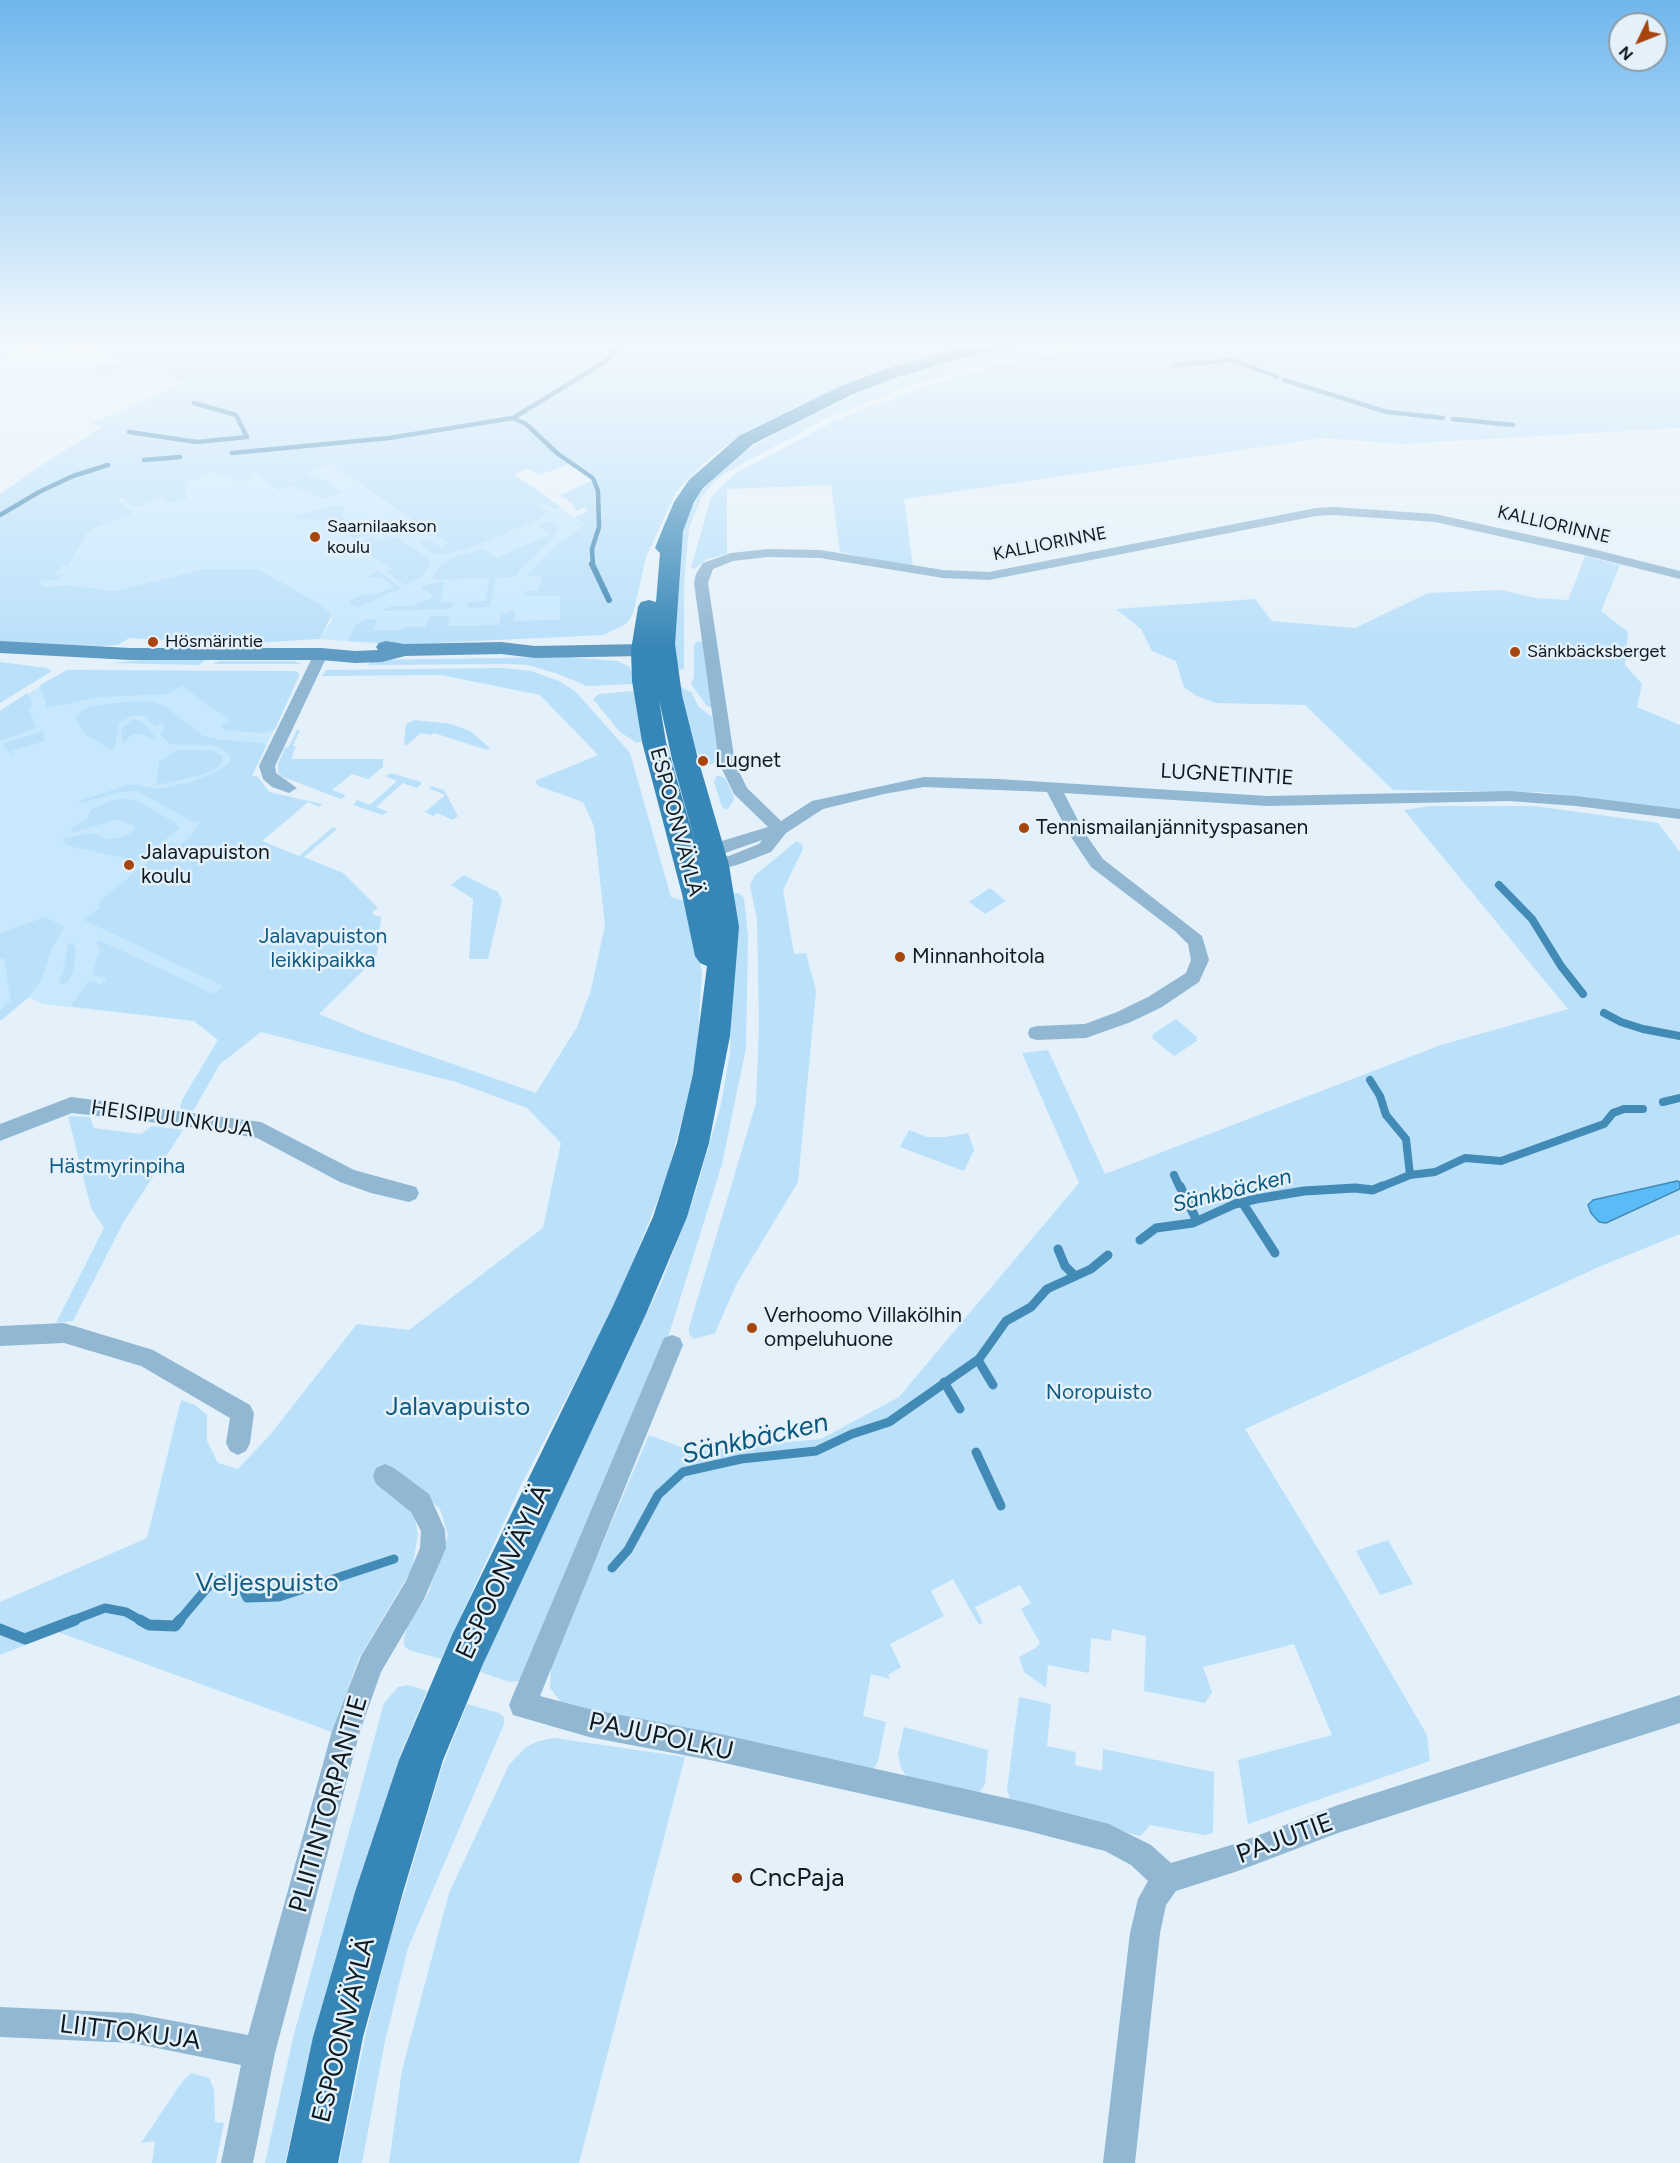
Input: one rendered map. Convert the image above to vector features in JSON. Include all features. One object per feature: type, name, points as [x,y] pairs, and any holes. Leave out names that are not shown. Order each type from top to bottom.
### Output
[{"type":"main road","name":"ESPOONVÄYLÄ","points":[[312,2163],[338,2037],[379,1892],[422,1760],[467,1650],[627,1314],[670,1217],[693,1143],[716,1036],[725,927],[705,859],[670,695],[650,644],[673,528],[684,502],[696,484],[740,445]]},
{"type":"street","name":"KALLIORINNE","points":[[780,829],[740,790],[727,763],[701,583],[708,566],[731,557],[768,553],[820,554],[934,573],[988,576],[1316,512],[1333,511],[1435,518],[1574,548],[1680,575]]},
{"type":"street","points":[[0,647],[130,654],[382,656],[404,650],[501,648],[535,652],[650,644]]},
{"type":"street","points":[[289,788],[278,783],[269,775],[267,766],[321,654]]},
{"type":"street","name":"LUGNETINTIE","points":[[705,859],[748,856],[765,848],[780,829],[818,805],[908,783],[968,783],[1267,801],[1509,796],[1576,801],[1680,814]]},
{"type":"street","points":[[1037,1032],[1086,1031],[1124,1017],[1155,1002],[1193,977],[1200,960],[1196,941],[1097,863],[1077,834],[1053,788]]},
{"type":"street","name":"HEISIPUUNKUJA","points":[[0,1133],[71,1105],[183,1118],[261,1130],[347,1176],[409,1193]]},
{"type":"street","points":[[0,1336],[64,1333],[145,1357],[242,1413],[238,1443]]},
{"type":"street","name":"PAJUPOLKU","points":[[672,1345],[523,1705],[589,1722],[1028,1817],[1109,1838],[1141,1854],[1167,1879]]},
{"type":"street","name":"PLIITINTORPANTIE","points":[[237,2163],[259,2052],[346,1731],[370,1665],[415,1590],[433,1548],[433,1530],[420,1503],[385,1476]]},
{"type":"street","name":"PAJUTIE","points":[[1167,1879],[1238,1857],[1338,1819],[1680,1709]]},
{"type":"street","points":[[1119,2163],[1144,1933],[1153,1899],[1167,1879]]},
{"type":"street","name":"LIITTOKUJA","points":[[0,2022],[132,2028],[259,2052]]},
{"type":"shaded area","name":"Saarnilaakson koulu","points":[[219,452],[306,473],[331,464],[549,500],[585,525],[562,540],[527,576],[541,576],[538,591],[526,591],[525,596],[560,595],[560,620],[393,645],[320,639],[332,620],[332,614],[321,605],[259,569],[203,569],[115,591],[68,585],[42,587],[38,580],[83,520]]},
{"type":"shaded area","name":"Jalavapuiston koulu","points":[[67,670],[298,672],[299,676],[252,776],[206,818],[326,893],[187,1020],[42,1004],[29,997],[0,1021],[0,711]]},
{"type":"green space","points":[[73,445],[728,445],[704,463],[676,492],[646,557],[633,614],[626,624],[603,635],[393,645],[348,641],[355,626],[364,620],[377,619],[373,630],[399,630],[407,627],[426,627],[430,616],[449,616],[448,626],[499,625],[501,615],[508,611],[515,611],[514,621],[560,620],[560,596],[524,596],[525,591],[538,591],[541,576],[526,576],[562,540],[585,525],[574,517],[588,511],[584,507],[576,511],[572,503],[560,495],[598,478],[574,462],[540,475],[527,469],[514,474],[561,507],[555,509],[543,503],[536,506],[547,512],[539,519],[465,550],[435,555],[421,546],[421,542],[429,540],[441,547],[448,543],[331,464],[307,473],[313,478],[319,476],[342,492],[323,499],[292,486],[279,491],[251,470],[252,478],[238,482],[215,472],[186,483],[187,498],[170,503],[162,497],[134,508],[123,498],[118,502],[133,513],[88,531],[68,566],[61,566],[55,575],[62,575],[56,580],[39,581],[43,587],[68,585],[115,591],[203,569],[259,569],[321,605],[332,614],[320,639],[235,644],[129,638],[118,645],[97,646],[0,642],[0,494]]},
{"type":"green space","points":[[755,445],[778,445],[717,479],[702,496],[689,528],[684,583],[684,669],[673,670],[678,553],[683,528],[698,496],[719,471]]},
{"type":"green space","points":[[789,445],[1276,445],[904,499],[913,567],[840,552],[831,485],[727,489],[727,554],[707,559],[695,569],[691,568],[711,497],[736,473]]},
{"type":"green space","points":[[339,505],[346,508],[340,515],[368,534],[354,539],[328,522],[317,519],[295,519],[298,515]]},
{"type":"green space","points":[[552,521],[559,529],[550,542],[522,567],[515,577],[496,578],[490,607],[467,608],[468,602],[485,601],[490,578],[438,580],[433,577],[441,564],[457,556],[483,549],[497,558],[550,534],[538,525]]},
{"type":"green space","points":[[390,536],[399,539],[431,560],[424,575],[405,585],[387,572],[393,569],[353,545],[373,537],[379,541]]},
{"type":"green space","points":[[1585,556],[1620,565],[1601,611],[1628,632],[1625,665],[1642,684],[1637,707],[1680,725],[1680,809],[1539,792],[1393,790],[1305,705],[1216,703],[1197,696],[1184,687],[1176,661],[1152,651],[1141,629],[1116,609],[1255,599],[1272,621],[1355,628],[1428,593],[1501,590],[1536,598],[1568,600]]},
{"type":"green space","points":[[378,571],[401,588],[357,608],[348,602],[362,595],[377,594],[394,587],[383,578],[366,577]]},
{"type":"green space","points":[[444,582],[441,602],[453,602],[451,609],[382,611],[392,606],[410,606],[433,598],[426,590],[421,590],[424,585]]},
{"type":"green space","points":[[698,641],[703,642],[712,707],[707,706],[691,684],[694,677],[694,645]]},
{"type":"green space","points":[[566,657],[617,661],[628,666],[633,673],[634,684],[587,686],[528,665],[369,665],[371,660]]},
{"type":"green space","points":[[143,660],[205,661],[199,665],[110,663]]},
{"type":"green space","points":[[219,661],[293,661],[302,664],[213,664]]},
{"type":"green space","points":[[0,662],[47,668],[52,671],[0,703]]},
{"type":"green space","points":[[502,668],[531,671],[559,681],[576,692],[630,753],[671,897],[688,902],[702,973],[696,1066],[666,1180],[615,1305],[521,1485],[441,1659],[409,1650],[404,1646],[408,1625],[428,1594],[448,1535],[440,1509],[421,1492],[408,1506],[415,1519],[418,1534],[412,1569],[359,1658],[332,1732],[58,1632],[0,1655],[0,1602],[147,1538],[181,1400],[195,1405],[207,1415],[207,1441],[218,1463],[238,1469],[270,1435],[357,1324],[409,1330],[543,1228],[561,1143],[527,1108],[456,1082],[261,1032],[220,1064],[193,1111],[180,1108],[182,1100],[218,1040],[194,1021],[71,1006],[88,982],[94,981],[100,985],[108,978],[92,975],[100,950],[96,942],[99,940],[214,994],[223,986],[84,920],[100,908],[98,906],[100,901],[168,845],[172,842],[180,845],[191,836],[200,822],[191,821],[137,791],[119,792],[82,803],[79,801],[131,784],[157,789],[192,782],[223,768],[230,762],[230,756],[218,746],[170,744],[160,734],[165,727],[162,723],[155,726],[144,716],[137,715],[119,723],[115,747],[111,750],[85,734],[75,717],[82,710],[92,706],[134,701],[152,702],[164,706],[203,736],[222,740],[264,743],[266,746],[252,776],[257,776],[269,792],[322,804],[320,807],[308,802],[262,841],[299,856],[333,827],[337,829],[304,857],[343,873],[378,908],[372,912],[374,915],[381,917],[377,954],[375,957],[367,956],[365,960],[372,961],[319,1014],[364,1033],[536,1093],[577,1027],[591,990],[605,925],[594,826],[583,802],[538,786],[535,781],[598,755],[540,695],[441,675],[322,676],[326,670]]},
{"type":"green space","points":[[67,670],[294,671],[298,672],[299,676],[275,729],[261,733],[227,730],[221,726],[230,721],[183,686],[166,694],[100,697],[47,708],[40,685]]},
{"type":"green space","points":[[681,687],[691,692],[699,707],[712,717],[719,760],[709,765],[706,754],[699,755],[691,743],[676,688]]},
{"type":"green space","points":[[635,691],[642,741],[637,743],[620,732],[593,699],[599,694]]},
{"type":"green space","points":[[27,693],[32,705],[29,709],[36,728],[0,741],[0,711]]},
{"type":"green space","points":[[133,719],[143,722],[156,738],[152,740],[142,734],[134,734],[124,744],[121,736],[122,728]]},
{"type":"green space","points":[[414,720],[451,724],[470,731],[490,748],[487,750],[434,733],[431,735],[421,733],[406,746],[404,741],[406,724]]},
{"type":"green space","points":[[297,730],[300,730],[293,746],[296,746],[291,759],[383,759],[383,767],[368,779],[352,774],[332,790],[346,795],[341,799],[283,777],[278,773],[278,764]]},
{"type":"green space","points":[[44,731],[44,741],[11,751],[13,757],[2,744]]},
{"type":"green space","points":[[178,750],[212,750],[223,756],[223,760],[217,768],[201,775],[157,785],[159,762]]},
{"type":"green space","points":[[391,773],[421,782],[421,784],[417,788],[403,783],[376,807],[388,812],[383,815],[353,805],[357,800],[370,805],[397,781],[385,776]]},
{"type":"green space","points":[[717,775],[725,778],[732,792],[734,800],[727,810],[722,807],[714,782]]},
{"type":"green space","points":[[431,786],[444,790],[458,816],[453,820],[437,813],[433,816],[425,812],[445,795],[429,788]]},
{"type":"green space","points":[[113,800],[137,801],[176,823],[179,829],[138,861],[69,846],[63,842],[64,839],[84,834],[96,834],[106,839],[118,838],[131,833],[135,826],[118,819],[73,832],[70,829],[86,820],[91,810]]},
{"type":"green space","name":"Noropuisto","points":[[1431,806],[1534,806],[1658,823],[1680,852],[1680,1234],[1601,1266],[1245,1429],[1334,1575],[1427,1735],[1430,1761],[1248,1824],[1238,1760],[1332,1735],[1294,1644],[1203,1667],[1212,1692],[1205,1703],[1144,1691],[1146,1636],[1112,1629],[1111,1641],[1091,1638],[1089,1673],[1048,1665],[1046,1688],[1024,1672],[1019,1657],[1036,1648],[1040,1643],[1021,1609],[1031,1603],[1020,1585],[975,1607],[983,1623],[979,1625],[953,1579],[931,1591],[944,1616],[890,1644],[901,1667],[888,1675],[890,1679],[871,1674],[863,1716],[886,1722],[878,1761],[873,1770],[563,1705],[550,1688],[551,1664],[649,1435],[691,1451],[821,1439],[899,1397],[1079,1183],[1022,1053],[1048,1050],[1105,1174],[1441,1045],[1568,1009],[1404,810]]},
{"type":"green space","points":[[797,841],[803,849],[783,890],[794,954],[806,953],[816,991],[798,1182],[737,1283],[715,1333],[694,1339],[689,1334],[689,1327],[756,1103],[759,1025],[757,920],[750,885],[755,875]]},
{"type":"green space","points":[[464,875],[498,892],[502,900],[488,959],[469,959],[473,899],[451,885]]},
{"type":"green space","points":[[990,888],[1006,901],[985,914],[969,902]]},
{"type":"green space","points":[[729,893],[739,893],[744,898],[748,936],[746,1048],[722,1164],[665,1347],[527,1674],[519,1681],[509,1682],[480,1672],[662,1281],[695,1194],[721,1104],[730,1052],[734,937]]},
{"type":"green space","points":[[46,917],[64,927],[52,948],[42,978],[29,997],[0,1021],[0,1011],[6,1003],[11,1001],[4,958],[0,959],[0,933]]},
{"type":"green space","points":[[73,943],[76,949],[73,971],[68,982],[62,984],[59,982],[68,945]]},
{"type":"green space","points":[[1176,1019],[1197,1037],[1197,1041],[1174,1056],[1152,1038],[1153,1034]]},
{"type":"green space","name":"Hästmyrinpiha","points":[[68,1116],[90,1117],[94,1128],[141,1134],[152,1126],[183,1130],[123,1223],[73,1321],[56,1323],[104,1228],[91,1208]]},
{"type":"green space","points":[[909,1130],[927,1137],[968,1133],[974,1150],[964,1171],[900,1147]]},
{"type":"green space","points":[[1388,1540],[1413,1584],[1380,1595],[1356,1551]]},
{"type":"green space","points":[[408,1685],[427,1691],[401,1753],[312,2042],[285,2163],[265,2163],[293,2038],[384,1703],[398,1687]]},
{"type":"green space","points":[[1019,1697],[1051,1704],[1047,1746],[1076,1752],[1075,1765],[1102,1771],[1103,1749],[1214,1772],[1213,1833],[1204,1835],[1150,1825],[1141,1836],[1020,1808],[1010,1799],[1007,1790]]},
{"type":"green space","points":[[467,1704],[499,1713],[504,1717],[504,1724],[408,1948],[385,2041],[362,2163],[339,2163],[367,2028],[391,1936],[442,1767]]},
{"type":"green space","points":[[904,1727],[988,1750],[985,1784],[979,1793],[911,1783],[901,1768],[898,1754]]},
{"type":"green space","points":[[554,1738],[685,1757],[579,2163],[389,2163],[402,2070],[449,1893],[509,1765],[526,1747]]},
{"type":"green space","points":[[191,2073],[209,2078],[214,2089],[215,2122],[224,2123],[216,2163],[152,2163],[155,2141],[141,2143],[182,2082]]},
{"type":"water","points":[[1680,1182],[1680,1189],[1606,1223],[1599,1222],[1591,1213],[1588,1205],[1593,1200]]},
{"type":"waterway","points":[[232,453],[316,445]]},
{"type":"waterway","points":[[548,445],[593,478],[598,491],[599,527],[592,549],[593,565]]},
{"type":"waterway","points":[[144,460],[180,457]]},
{"type":"waterway","points":[[0,515],[39,492],[73,476],[108,465]]},
{"type":"waterway","points":[[592,564],[609,600]]},
{"type":"waterway","points":[[1499,885],[1532,919],[1561,966],[1583,994]]},
{"type":"waterway","points":[[1604,1013],[1621,1022],[1643,1029],[1680,1036]]},
{"type":"waterway","points":[[1370,1080],[1380,1096],[1386,1115],[1406,1139],[1410,1175]]},
{"type":"waterway","name":"Sänkbäcken","points":[[1663,1102],[1680,1098]]},
{"type":"waterway","name":"Sänkbäcken","points":[[1410,1175],[1435,1172],[1465,1158],[1501,1161],[1604,1124],[1613,1113],[1624,1109],[1643,1109]]},
{"type":"waterway","points":[[1174,1175],[1180,1188]]},
{"type":"waterway","name":"Sänkbäcken","points":[[1378,1188],[1410,1175]]},
{"type":"waterway","points":[[1180,1186],[1197,1221]]},
{"type":"waterway","name":"Sänkbäcken","points":[[1242,1202],[1304,1191],[1355,1188],[1373,1190],[1382,1186]]},
{"type":"waterway","name":"Sänkbäcken","points":[[1140,1240],[1156,1228],[1193,1223],[1242,1202]]},
{"type":"waterway","points":[[1242,1202],[1275,1253]]},
{"type":"waterway","points":[[1058,1249],[1065,1266],[1075,1276]]},
{"type":"waterway","name":"Sänkbäcken","points":[[945,1383],[979,1359],[1006,1321],[1031,1307],[1047,1289],[1091,1269],[1108,1255]]},
{"type":"waterway","points":[[978,1360],[993,1385]]},
{"type":"waterway","name":"Sänkbäcken","points":[[612,1568],[628,1550],[658,1495],[683,1472],[741,1459],[816,1451],[852,1434],[889,1422],[945,1383]]},
{"type":"waterway","points":[[945,1383],[960,1409]]},
{"type":"waterway","points":[[976,1452],[1001,1506]]},
{"type":"waterway","name":"Sänkbäcken","points":[[179,1621],[213,1581],[238,1579],[247,1598],[279,1597],[394,1559]]},
{"type":"waterway","name":"Sänkbäcken","points":[[71,1621],[105,1608],[126,1612],[142,1621]]},
{"type":"waterway","name":"Sänkbäcken","points":[[0,1629],[25,1639],[75,1620]]},
{"type":"waterway","name":"Sänkbäcken","points":[[140,1620],[149,1625],[175,1626],[180,1620]]},
{"type":"place","name":"Saarnilaakson koulu","points":[[315,537]]},
{"type":"place","name":"Hösmärintie","points":[[153,642]]},
{"type":"place","name":"Sänkbäcksberget","points":[[1515,652]]},
{"type":"place","name":"Lugnet","points":[[703,761]]},
{"type":"place","name":"Tennismailanjännityspasanen","points":[[1024,828]]},
{"type":"place","name":"Jalavapuiston koulu","points":[[129,865]]},
{"type":"place","name":"Minnanhoitola","points":[[900,957]]},
{"type":"place","name":"Verhoomo Villakölhin ompeluhuone","points":[[752,1328]]},
{"type":"place","name":"CncPaja","points":[[737,1878]]},
{"type":"park label","name":"Jalavapuiston leikkipaikka","points":[[323,949]]},
{"type":"park label","name":"Jalavapuisto","points":[[458,1407]]},
{"type":"park label","name":"Veljespuisto","points":[[267,1583]]}]
